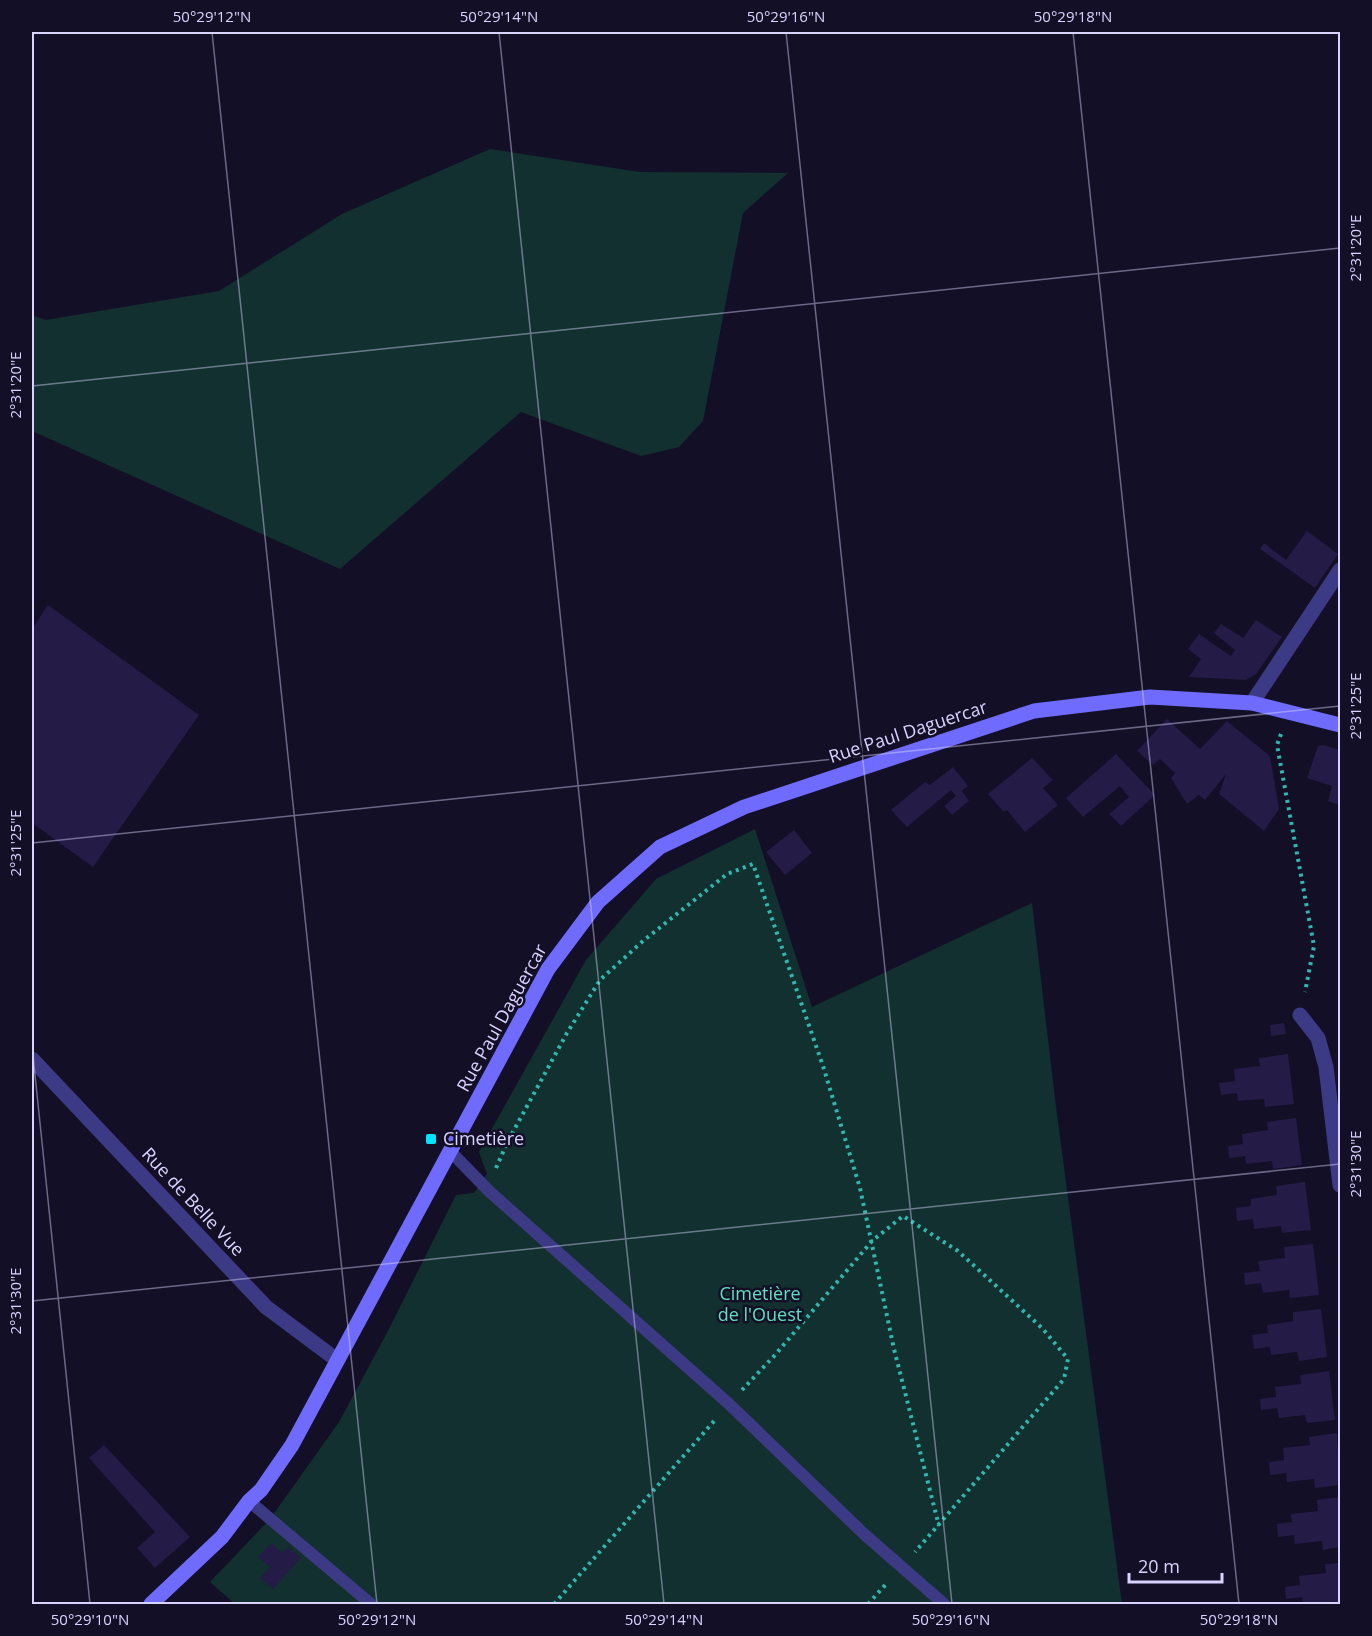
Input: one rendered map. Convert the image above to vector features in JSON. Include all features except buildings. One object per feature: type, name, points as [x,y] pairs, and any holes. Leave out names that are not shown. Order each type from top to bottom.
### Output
[{"type":"street","points":[[1252,703],[1341,570]]},
{"type":"street","name":"Rue Paul Daguercar","points":[[151,1605],[222,1536],[249,1501],[261,1490],[292,1445],[548,969],[598,902],[660,847],[744,807],[1034,711],[1150,697],[1252,703],[1341,725]]},
{"type":"street","points":[[1300,1015],[1318,1038],[1326,1067],[1336,1118],[1341,1185]]},
{"type":"street","name":"Rue de Belle Vue","points":[[32,1059],[266,1307],[337,1360]]},
{"type":"lane","points":[[451,1152],[490,1192],[729,1404],[864,1534],[944,1605]]},
{"type":"lane","points":[[249,1501],[371,1605]]},
{"type":"path","points":[[1288,711],[1277,745],[1314,946],[1300,1015]]},
{"type":"path","points":[[490,1192],[508,1141],[567,1033],[600,980],[643,941],[727,874],[753,864],[823,1066],[860,1188],[894,1349],[939,1526]]},
{"type":"path","points":[[554,1605],[729,1404],[775,1355],[872,1241],[903,1216],[958,1251],[1042,1328],[1068,1359],[1064,1379],[939,1526],[868,1605]]},
{"type":"green space","points":[[490,149],[640,172],[788,173],[743,213],[703,421],[679,447],[641,456],[521,412],[340,569],[32,431],[32,315],[46,320],[219,291],[342,214]]},
{"type":"green space","name":"Cimetière de l'Ouest","points":[[755,829],[812,1007],[1032,903],[1056,1107],[1122,1604],[235,1604],[210,1582],[270,1519],[339,1422],[389,1329],[456,1195],[474,1193],[487,1174],[479,1152],[586,960],[656,879]]},
{"type":"place","name":"Cimetière","points":[[431,1139]]}]
